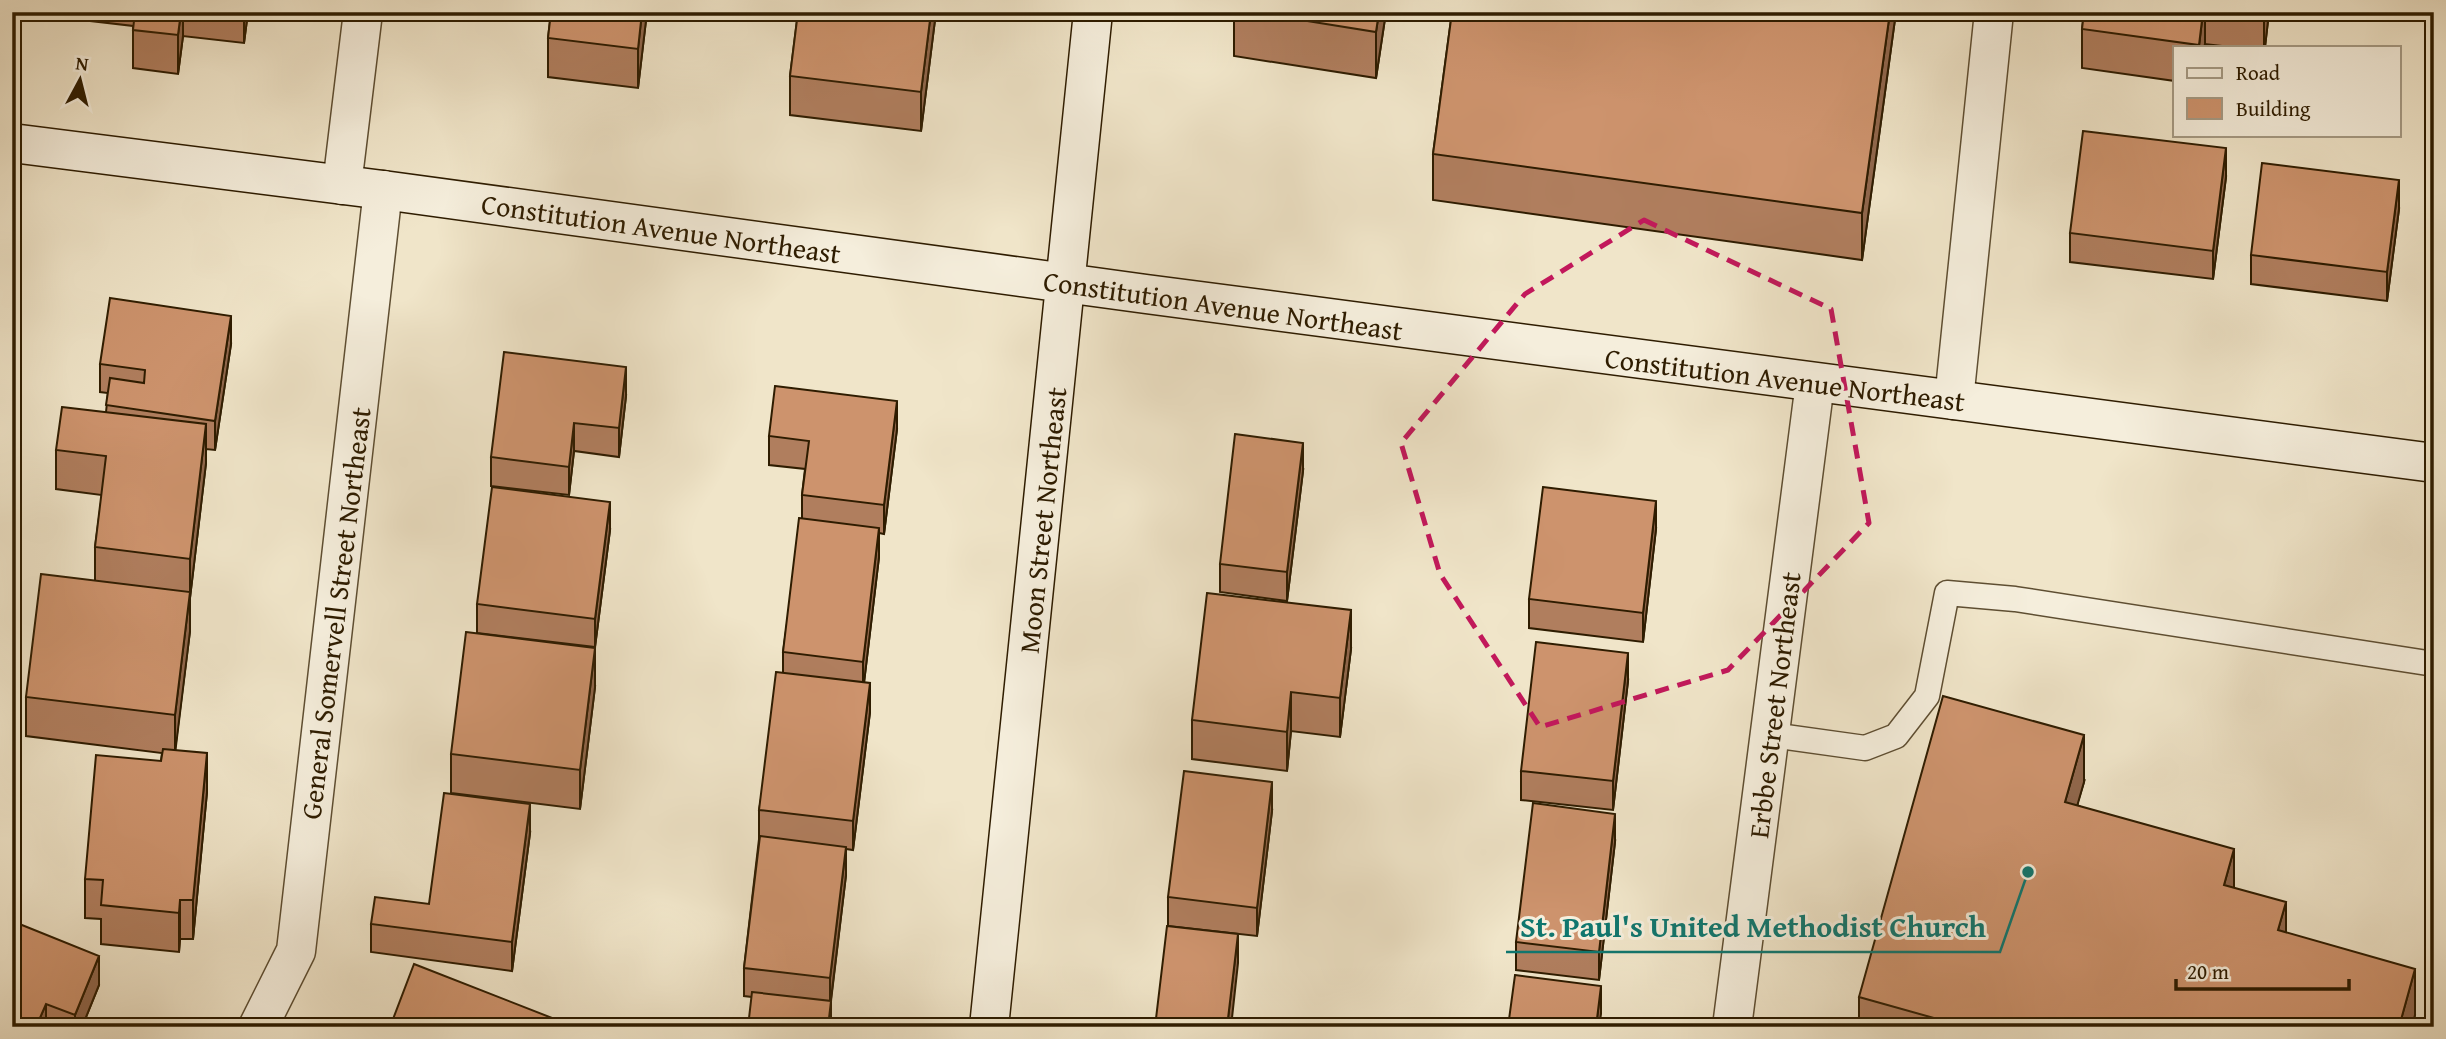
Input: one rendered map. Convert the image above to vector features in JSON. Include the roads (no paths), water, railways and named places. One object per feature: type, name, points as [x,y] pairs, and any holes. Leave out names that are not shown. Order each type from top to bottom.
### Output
[{"type":"street","points":[[342,185],[363,12]]},
{"type":"street","name":"Moon Street Northeast","points":[[989,1027],[1093,12]]},
{"type":"street","points":[[1954,400],[1994,12]]},
{"type":"street","name":"Constitution Avenue Northeast","points":[[12,143],[2434,463]]},
{"type":"street","name":"General Somervell Street Northeast","points":[[258,1027],[296,951],[383,190]]},
{"type":"street","name":"Erbbe Street Northeast","points":[[1732,1027],[1815,383]]},
{"type":"lane","points":[[1771,735],[1865,748],[1896,737],[1927,696],[1947,593],[2015,599],[2434,664]]},
{"type":"place","name":"St. Paul's United Methodist Church","points":[[2028,872]]}]
